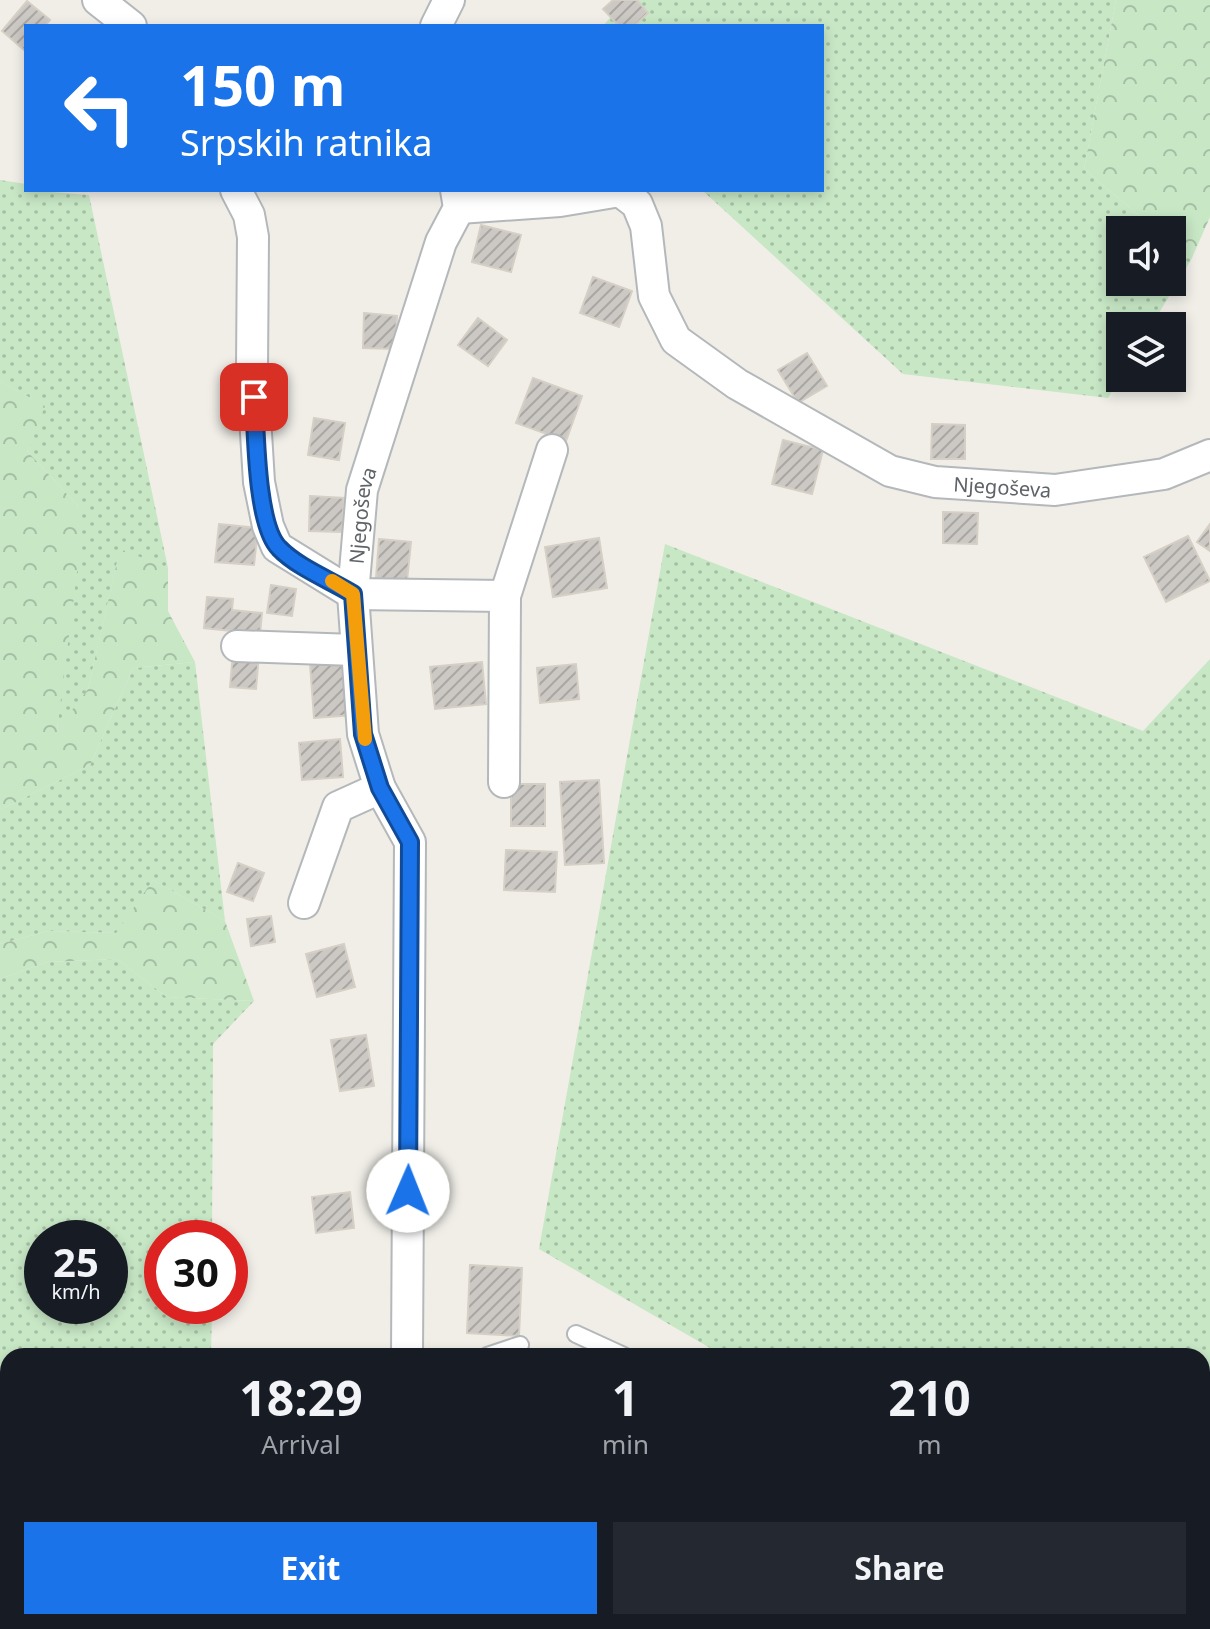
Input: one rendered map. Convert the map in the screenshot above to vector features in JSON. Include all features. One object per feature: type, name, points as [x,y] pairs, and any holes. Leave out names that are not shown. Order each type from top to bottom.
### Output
[{"type":"street","points":[[98,0],[128,24]]},
{"type":"street","points":[[437,24],[449,0]]},
{"type":"street","points":[[237,192],[249,215],[253,237],[252,368],[259,482],[268,526],[277,547],[353,594],[505,596]]},
{"type":"street","name":"Njegoševa","points":[[407,1348],[410,842],[380,788],[363,734],[353,594],[362,490],[457,199],[560,201],[614,192]]},
{"type":"street","name":"Njegoševa","points":[[621,192],[637,204],[646,226],[654,296],[676,340],[737,384],[890,471],[935,482],[1055,490],[1164,474],[1210,455]]},
{"type":"street","points":[[504,782],[505,596],[552,450]]},
{"type":"street","points":[[237,646],[355,650]]},
{"type":"street","points":[[304,903],[338,807],[380,788]]},
{"type":"lane","points":[[576,1334],[607,1348]]},
{"type":"lane","points":[[511,1348],[520,1345]]},
{"type":"green space","points":[[625,0],[1116,0],[1084,169],[1139,216],[1106,216],[1106,296],[1169,296],[1159,312],[1106,312],[1106,392],[1112,392],[1108,398],[903,374],[704,192],[824,192],[824,24],[605,24]]},
{"type":"green space","points":[[1116,0],[1210,0],[1210,217],[1191,260],[1186,256],[1186,216],[1139,216],[1084,169]]},
{"type":"green space","points":[[0,180],[24,184],[24,192],[89,195],[168,568],[120,550],[88,689],[57,731],[79,507],[27,451],[44,406],[0,381]]},
{"type":"green space","points":[[0,381],[45,406],[27,451],[79,507],[79,557],[57,730],[88,689],[120,549],[168,568],[168,611],[195,662],[133,668],[90,765],[0,810]]},
{"type":"green space","points":[[665,544],[1143,731],[1210,659],[1210,1348],[710,1348],[539,1249]]},
{"type":"green space","points":[[195,662],[225,921],[153,880],[117,933],[48,931],[0,944],[0,810],[90,765],[133,668]]},
{"type":"green space","points":[[153,880],[225,921],[254,1001],[167,997],[117,959],[47,962],[0,979],[0,944],[48,931],[116,933]]},
{"type":"green space","points":[[117,959],[167,997],[254,1001],[213,1044],[212,1220],[144,1220],[144,1324],[212,1324],[211,1348],[0,1348],[0,979],[47,962]]},
{"type":"building","points":[[613,0],[637,0],[648,13],[636,24],[617,24],[603,9]]},
{"type":"building","points":[[27,1],[50,20],[47,24],[24,24],[24,50],[2,31]]},
{"type":"building","points":[[481,225],[521,235],[511,272],[472,262]]},
{"type":"building","points":[[593,277],[632,291],[619,327],[580,313]]},
{"type":"building","points":[[364,313],[397,316],[395,349],[363,348]]},
{"type":"building","points":[[478,318],[507,340],[488,366],[458,345]]},
{"type":"building","points":[[807,353],[827,386],[798,403],[778,370]]},
{"type":"building","points":[[533,378],[582,396],[566,441],[516,423]]},
{"type":"building","points":[[314,418],[345,423],[339,460],[308,455]]},
{"type":"building","points":[[932,424],[965,425],[965,459],[931,459]]},
{"type":"building","points":[[783,440],[823,450],[812,494],[772,484]]},
{"type":"building","points":[[310,496],[344,498],[342,532],[309,531]]},
{"type":"building","points":[[943,512],[978,513],[977,544],[943,543]]},
{"type":"building","points":[[219,524],[258,528],[254,565],[215,562]]},
{"type":"building","points":[[1210,524],[1210,551],[1197,542]]},
{"type":"building","points":[[1188,536],[1210,581],[1166,602],[1144,557]]},
{"type":"building","points":[[599,538],[607,588],[553,597],[545,547]]},
{"type":"building","points":[[379,539],[411,542],[407,581],[376,578]]},
{"type":"building","points":[[271,585],[296,589],[292,616],[267,613]]},
{"type":"building","points":[[207,597],[233,599],[232,610],[262,613],[260,634],[204,628]]},
{"type":"building","points":[[233,652],[259,654],[256,689],[230,687]]},
{"type":"building","points":[[350,661],[354,715],[314,718],[310,664]]},
{"type":"building","points":[[482,662],[486,704],[435,709],[430,667]]},
{"type":"building","points":[[576,664],[579,699],[540,703],[537,668]]},
{"type":"building","points":[[340,739],[343,777],[302,780],[299,743]]},
{"type":"building","points":[[599,780],[604,863],[565,865],[560,782]]},
{"type":"building","points":[[511,784],[545,784],[545,826],[511,826]]},
{"type":"building","points":[[506,850],[557,852],[555,892],[504,890]]},
{"type":"building","points":[[238,863],[264,873],[253,901],[227,892]]},
{"type":"building","points":[[271,916],[275,942],[251,946],[247,919]]},
{"type":"building","points":[[344,944],[355,987],[317,997],[306,954]]},
{"type":"building","points":[[366,1035],[374,1086],[340,1091],[331,1040]]},
{"type":"building","points":[[350,1192],[354,1228],[316,1233],[312,1197]]},
{"type":"building","points":[[470,1265],[522,1268],[519,1336],[467,1333]]},
{"type":"slow traffic","points":[[332,581],[353,594],[355,650],[365,739]]},
{"type":"route","points":[[254,397],[259,482],[268,526],[277,547],[353,594],[363,734],[380,788],[410,842],[408,1191]]}]
